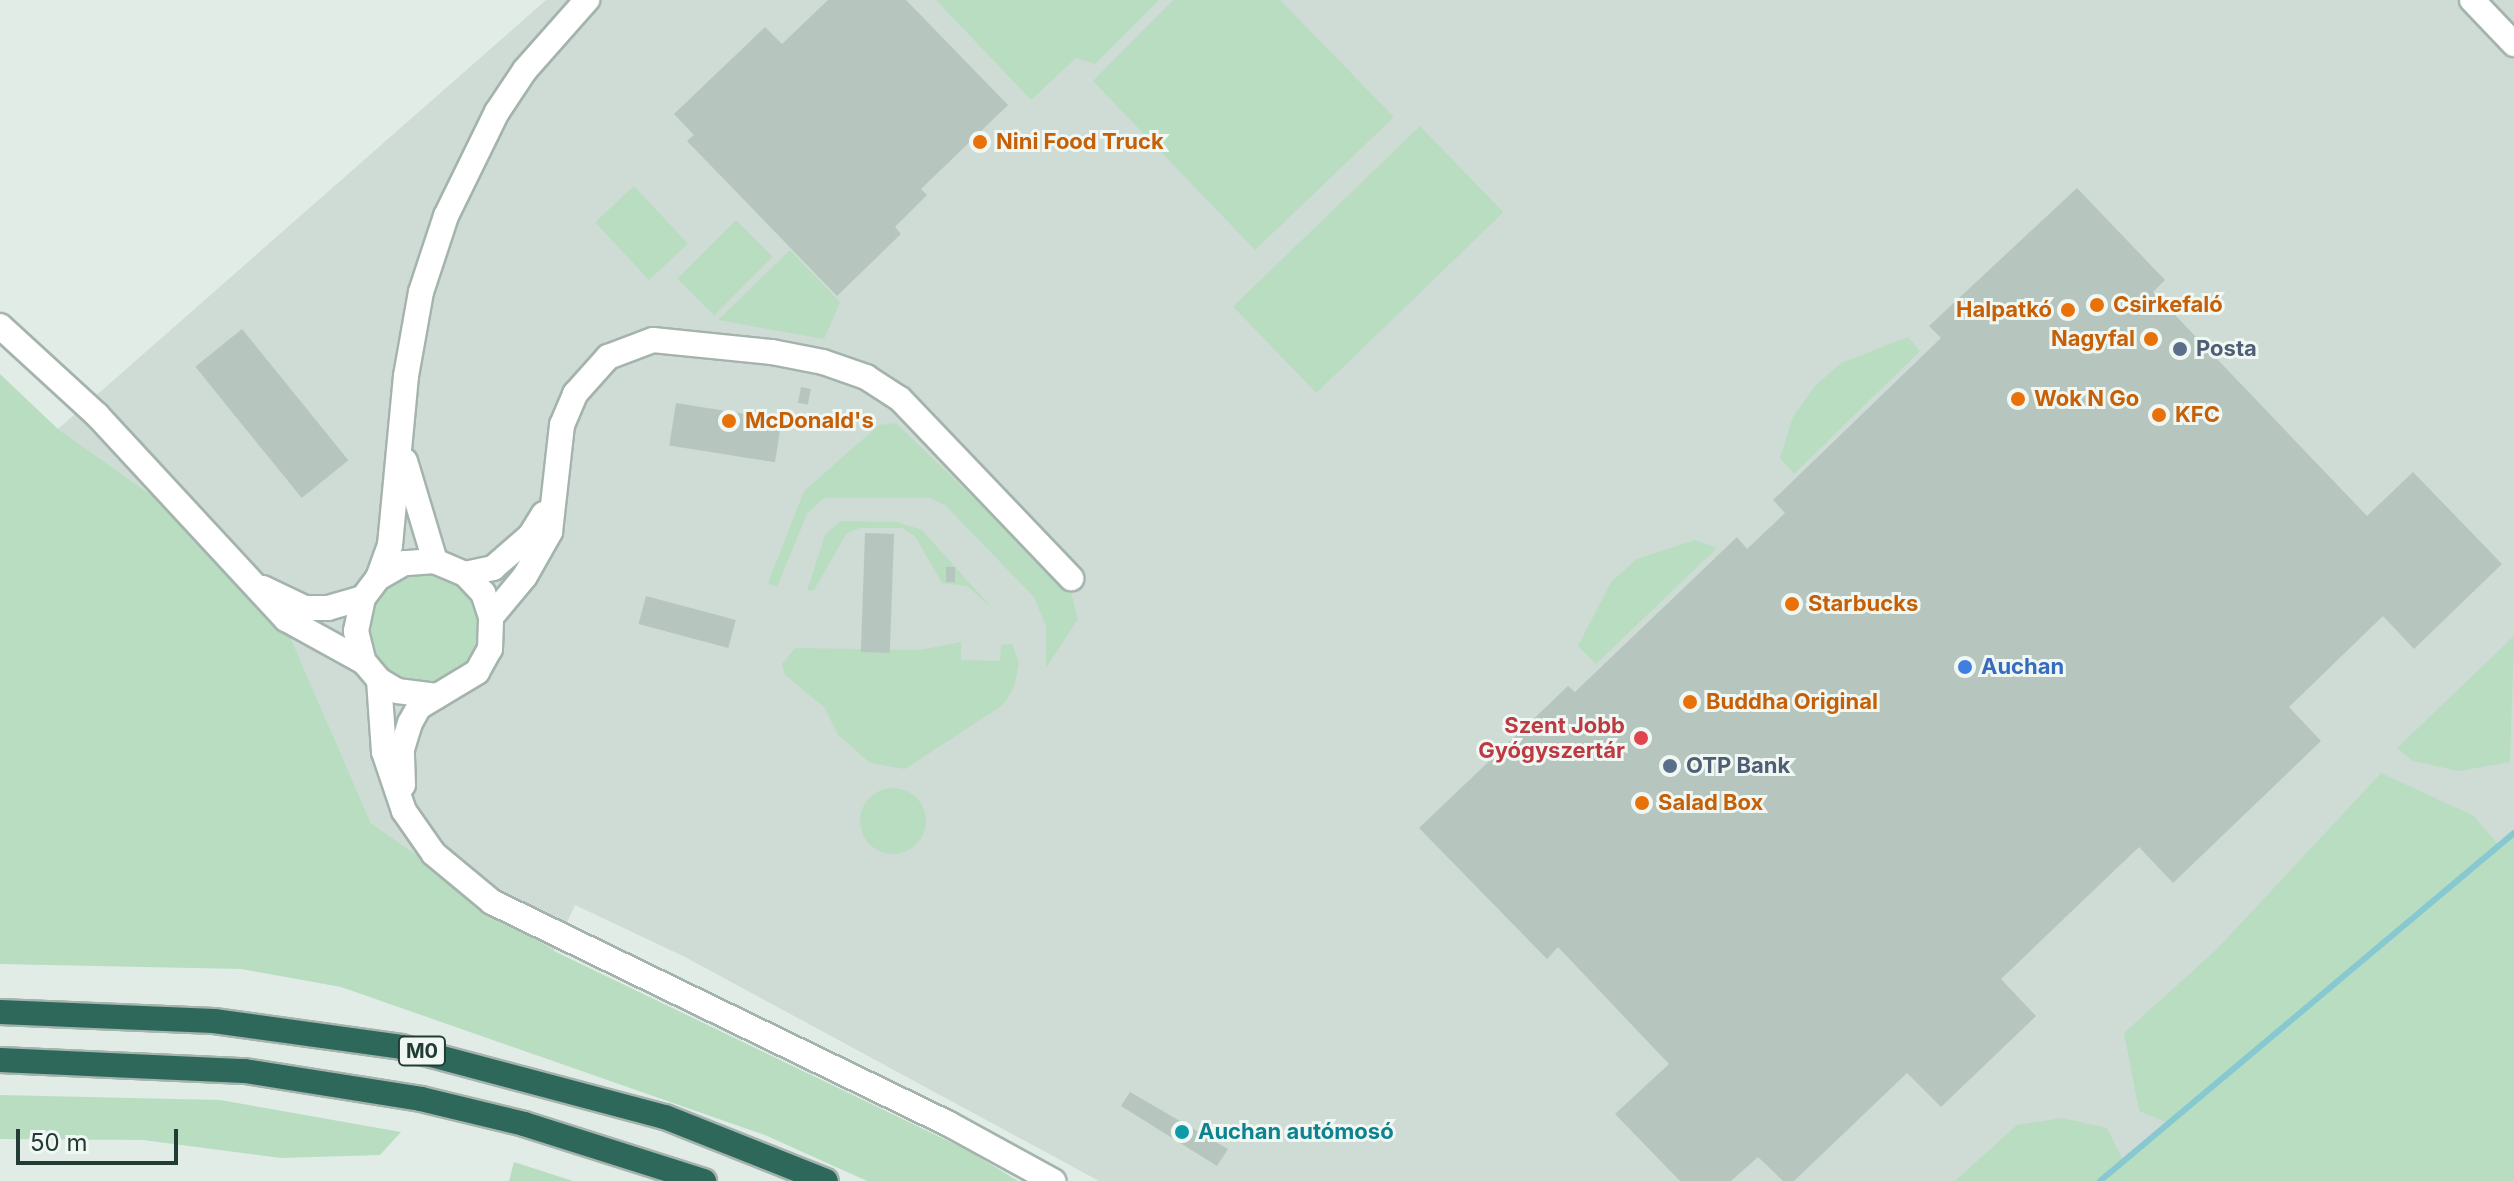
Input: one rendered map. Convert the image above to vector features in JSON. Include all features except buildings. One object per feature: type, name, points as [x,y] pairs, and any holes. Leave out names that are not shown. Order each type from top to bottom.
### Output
[{"type":"highway","name":"M0","points":[[0,1012],[199,1019],[401,1047],[665,1117],[826,1181]]},
{"type":"highway","name":"M0","points":[[0,1060],[168,1064],[421,1099],[524,1124],[704,1181]]},
{"type":"street","points":[[587,0],[504,101],[446,216],[421,292],[390,545],[378,578],[363,598],[356,631],[372,671],[384,752],[404,811],[434,854],[492,902],[949,1124],[1053,1181]]},
{"type":"street","points":[[2472,0],[2514,44]]},
{"type":"street","points":[[0,326],[97,415],[242,578],[286,619],[372,671],[397,691],[437,696]]},
{"type":"street","points":[[491,617],[525,576],[550,532],[562,425],[575,394],[608,357],[653,340],[823,362],[866,377],[900,399],[1071,578]]},
{"type":"street","points":[[401,443],[416,510],[435,561]]},
{"type":"street","points":[[465,574],[493,568],[530,536],[553,499]]},
{"type":"street","points":[[378,578],[404,563],[435,561],[465,574],[483,593],[491,617],[490,649],[477,672],[419,707],[402,749],[404,811]]},
{"type":"street","points":[[242,578],[305,608],[328,608],[363,598]]},
{"type":"shaded area","points":[[546,0],[2514,0],[2514,833],[2099,1181],[1099,1181],[685,957],[575,905],[554,951],[371,823],[263,574],[58,429]]},
{"type":"green space","points":[[936,0],[1159,0],[1095,64],[1076,58],[1031,100]]},
{"type":"green space","points":[[1173,0],[1280,0],[1394,117],[1255,250],[1093,81]]},
{"type":"green space","points":[[1420,126],[1503,212],[1316,393],[1233,307]]},
{"type":"green space","points":[[634,186],[688,244],[649,280],[595,222]]},
{"type":"green space","points":[[736,220],[773,257],[714,315],[677,279]]},
{"type":"green space","points":[[790,250],[840,302],[824,339],[718,320]]},
{"type":"green space","points":[[1908,337],[1920,351],[1794,474],[1780,458],[1793,417],[1815,386],[1841,363]]},
{"type":"green space","points":[[0,374],[58,429],[263,574],[371,823],[554,951],[969,1151],[1018,1181],[867,1181],[765,1135],[341,987],[241,969],[0,964]]},
{"type":"green space","points":[[896,423],[1071,592],[1078,619],[1046,668],[1046,626],[1034,597],[945,505],[929,498],[824,498],[807,514],[777,587],[768,583],[804,491],[879,425]]},
{"type":"green space","points":[[840,521],[897,522],[922,530],[992,608],[967,586],[942,583],[915,536],[902,528],[860,528],[846,534],[814,590],[807,591],[825,535]]},
{"type":"green space","points":[[1695,540],[1717,548],[1596,664],[1578,646],[1611,582],[1637,559]]},
{"type":"green space","points":[[424,573],[445,577],[464,589],[476,608],[480,629],[476,650],[464,669],[445,681],[424,685],[403,681],[384,669],[372,650],[368,629],[372,608],[384,589],[403,577]]},
{"type":"green space","points":[[2514,636],[2510,762],[2459,771],[2413,761],[2397,748]]},
{"type":"green space","points":[[961,642],[961,660],[1000,661],[1001,645],[1012,644],[1019,663],[1014,688],[1003,705],[905,769],[870,763],[838,735],[824,707],[785,675],[782,664],[795,648],[920,650]]},
{"type":"green space","points":[[2381,773],[2474,816],[2499,845],[2514,833],[2514,1181],[1955,1181],[2017,1125],[2062,1118],[2107,1128],[2123,1160],[2168,1123],[2139,1111],[2124,1033],[2217,949]]},
{"type":"green space","points":[[886,788],[900,788],[912,793],[921,802],[926,821],[924,834],[917,845],[900,854],[886,854],[874,849],[865,840],[860,828],[860,814],[865,802],[874,793]]},
{"type":"green space","points":[[0,1095],[220,1100],[401,1132],[380,1155],[281,1158],[143,1140],[0,1139]]},
{"type":"green space","points":[[514,1162],[573,1181],[509,1181]]},
{"type":"waterway","points":[[2100,1181],[2514,833]]},
{"type":"place","name":"Nini Food Truck","points":[[980,142]]},
{"type":"place","name":"Csirkefaló","points":[[2097,305]]},
{"type":"place","name":"Halpatkó","points":[[2068,310]]},
{"type":"place","name":"Nagyfal","points":[[2151,339]]},
{"type":"place","name":"Posta","points":[[2180,349]]},
{"type":"place","name":"Wok N Go","points":[[2018,399]]},
{"type":"place","name":"KFC","points":[[2159,415]]},
{"type":"place","name":"McDonald's","points":[[729,421]]},
{"type":"place","name":"Starbucks","points":[[1792,604]]},
{"type":"place","name":"Auchan","points":[[1965,667]]},
{"type":"place","name":"Buddha Original","points":[[1690,702]]},
{"type":"place","name":"Szent Jobb Gyógyszertár","points":[[1641,738]]},
{"type":"place","name":"OTP Bank","points":[[1670,766]]},
{"type":"place","name":"Salad Box","points":[[1642,803]]},
{"type":"place","name":"Auchan autómosó","points":[[1182,1132]]}]
